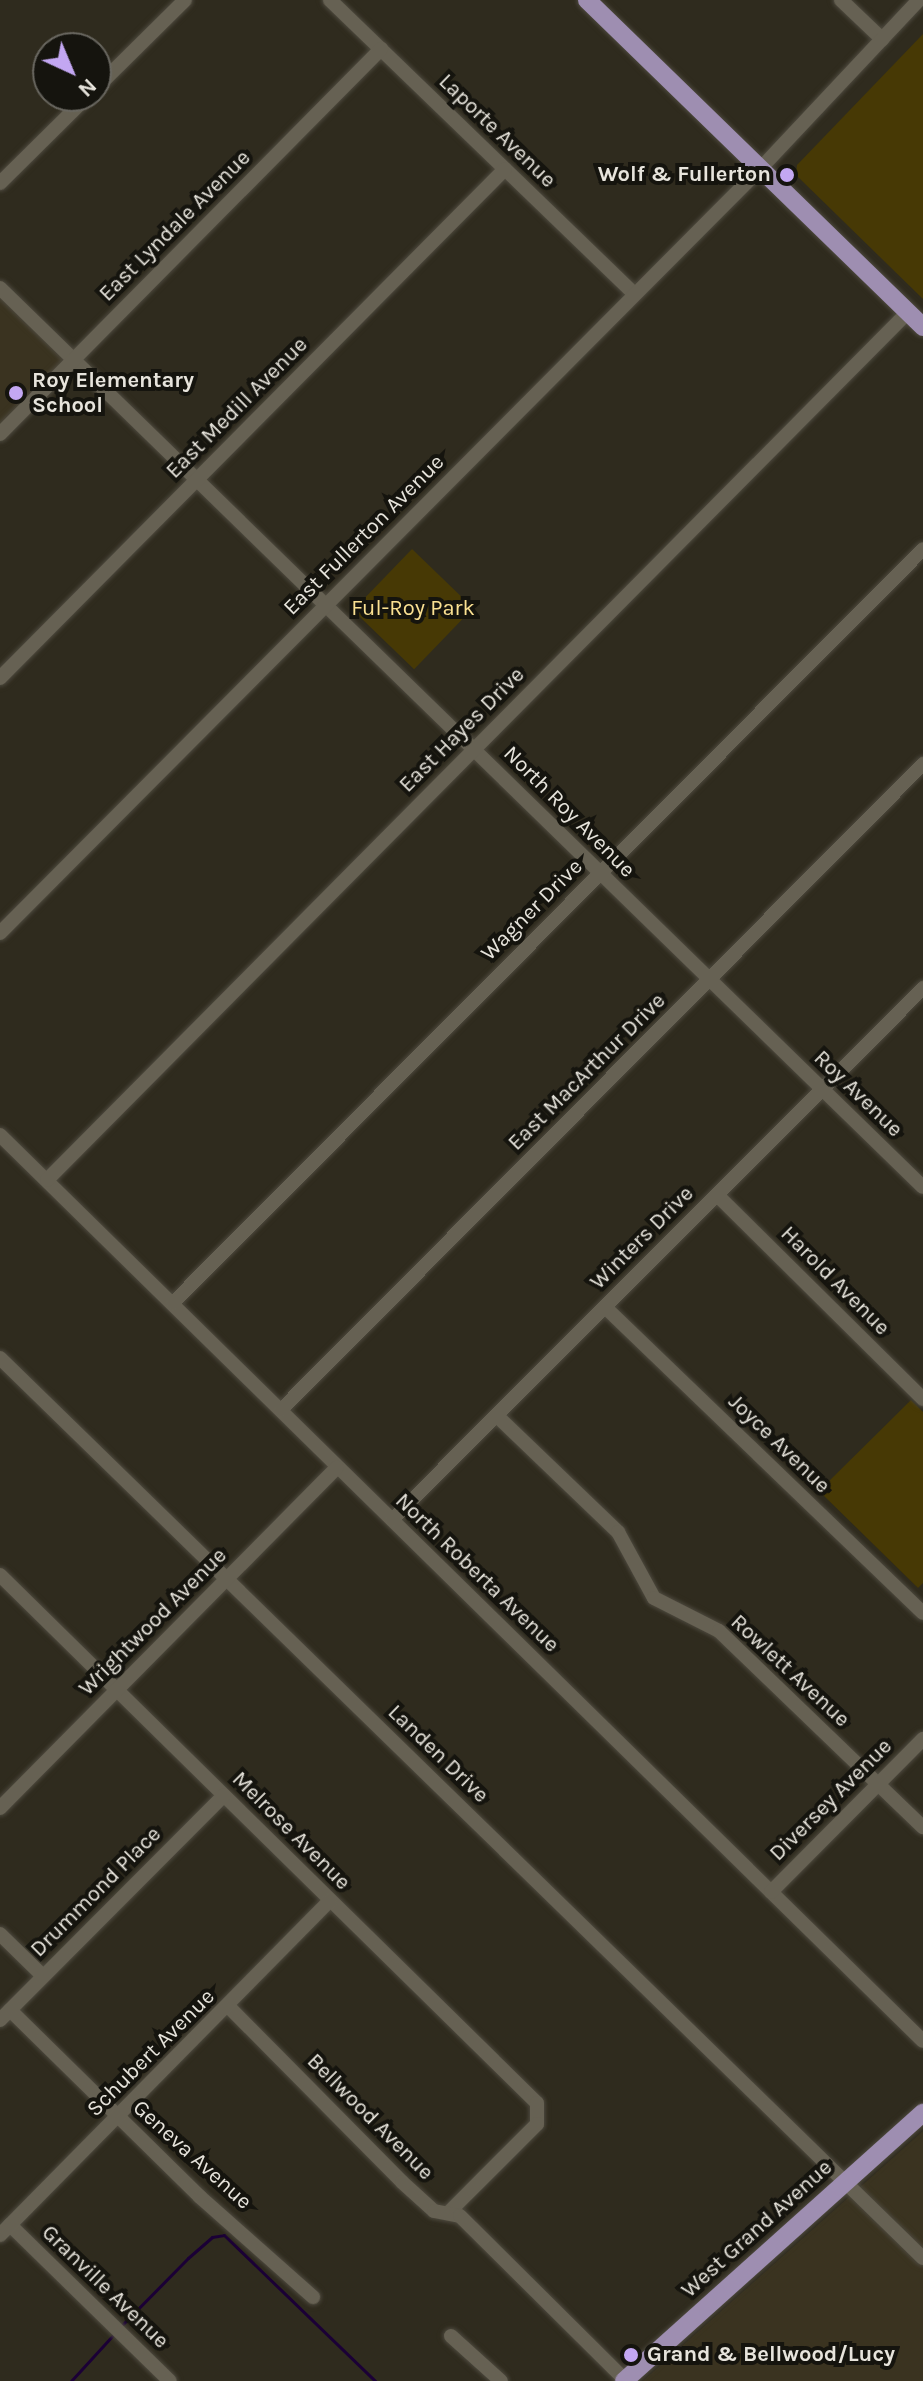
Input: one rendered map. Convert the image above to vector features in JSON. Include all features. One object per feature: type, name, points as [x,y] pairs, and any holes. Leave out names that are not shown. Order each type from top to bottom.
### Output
[{"type":"main road","points":[[587,0],[923,327]]},
{"type":"main road","name":"West Grand Avenue","points":[[625,2381],[923,2113]]},
{"type":"street","points":[[112,72],[185,0]]},
{"type":"street","name":"Laporte Avenue","points":[[330,0],[634,294]]},
{"type":"street","points":[[841,0],[882,39]]},
{"type":"street","name":"East Fullerton Avenue","points":[[0,933],[761,168],[919,0]]},
{"type":"street","name":"East Lyndale Avenue","points":[[0,434],[381,49]]},
{"type":"street","points":[[0,183],[72,112]]},
{"type":"street","name":"East Medill Avenue","points":[[0,678],[505,169]]},
{"type":"street","name":"North Roy Avenue","points":[[0,288],[762,1032]]},
{"type":"street","name":"East Hayes Drive","points":[[47,1180],[908,312]]},
{"type":"street","name":"Wagner Drive","points":[[173,1303],[923,549]]},
{"type":"street","name":"East MacArthur Drive","points":[[281,1410],[923,764]]},
{"type":"street","name":"Winters Drive","points":[[392,1520],[923,988]]},
{"type":"street","name":"Roy Avenue","points":[[762,1032],[923,1187]]},
{"type":"street","name":"North Roberta Avenue","points":[[0,1135],[923,2041]]},
{"type":"street","name":"Harold Avenue","points":[[717,1195],[923,1399]]},
{"type":"street","name":"Joyce Avenue","points":[[605,1307],[923,1613]]},
{"type":"street","name":"Landen Drive","points":[[0,1358],[923,2258]]},
{"type":"street","name":"Rowlett Avenue","points":[[497,1416],[618,1532],[654,1598],[719,1631],[923,1827]]},
{"type":"street","name":"Wrightwood Avenue","points":[[0,1808],[337,1467]]},
{"type":"street","name":"Melrose Avenue","points":[[2,1580],[537,2103],[537,2124],[448,2213]]},
{"type":"street","name":"Diversey Avenue","points":[[771,1892],[923,1739]]},
{"type":"street","name":"Drummond Place","points":[[5,2015],[224,1795]]},
{"type":"street","name":"Schubert Avenue","points":[[5,2230],[229,2007],[330,1900]]},
{"type":"street","points":[[0,1934],[43,1976]]},
{"type":"street","name":"Bellwood Avenue","points":[[229,2007],[402,2182],[434,2211],[460,2216],[625,2381]]},
{"type":"street","name":"Geneva Avenue","points":[[5,2015],[313,2297]]},
{"type":"street","name":"Granville Avenue","points":[[5,2230],[106,2319],[170,2381]]},
{"type":"street","points":[[451,2336],[501,2381]]},
{"type":"shaded area","name":"Roy Elementary School","points":[[0,296],[66,360],[0,425]]},
{"type":"shaded area","points":[[923,2131],[923,2381],[643,2381]]},
{"type":"green space","points":[[923,34],[923,299],[796,175],[797,165]]},
{"type":"green space","name":"Ful-Roy Park","points":[[412,549],[473,608],[414,669],[353,610]]},
{"type":"green space","points":[[911,1400],[923,1412],[923,1583],[918,1588],[819,1491]]},
{"type":"waterway","points":[[122,2325],[188,2258],[212,2237],[224,2235],[375,2381]]},
{"type":"waterway","points":[[71,2381],[114,2334]]},
{"type":"place","name":"Wolf & Fullerton","points":[[787,175]]},
{"type":"place","name":"Roy Elementary School","points":[[16,393]]},
{"type":"place","name":"Grand & Bellwood/Lucy","points":[[631,2355]]}]
